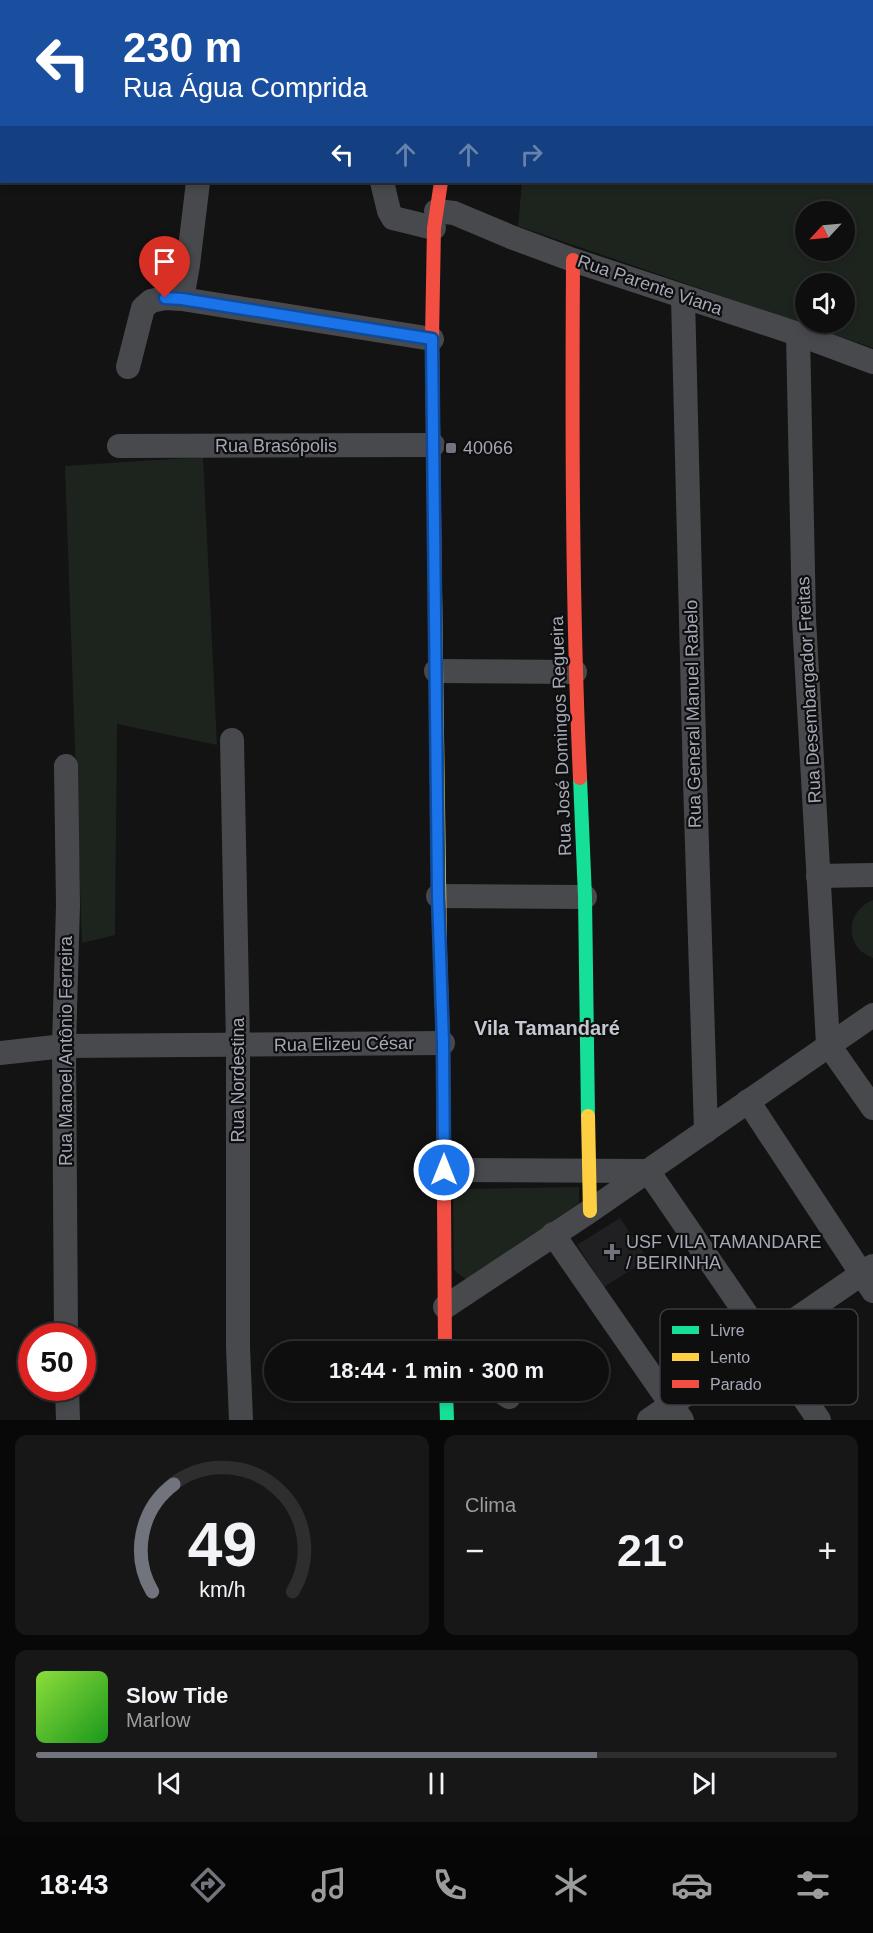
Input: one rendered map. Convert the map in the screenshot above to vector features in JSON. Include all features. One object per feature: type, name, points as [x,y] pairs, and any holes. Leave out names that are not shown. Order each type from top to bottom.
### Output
[{"type":"main road","points":[[441,183],[435,220],[432,339],[438,896],[443,1043],[445,1341]]},
{"type":"main road","name":"Rua José Domingos Regueira","points":[[573,260],[572,487],[575,672],[585,897],[590,1211]]},
{"type":"main road","points":[[446,1401],[447,1420]]},
{"type":"street","points":[[182,299],[198,183]]},
{"type":"street","name":"Rua Parente Viana","points":[[382,183],[393,218],[435,220],[454,213],[573,260],[798,334],[873,362]]},
{"type":"street","name":"Rua General Manuel Rabelo","points":[[683,297],[706,1131]]},
{"type":"street","points":[[128,367],[143,308],[151,301],[165,298],[432,339]]},
{"type":"street","name":"Rua Desembargador Freitas","points":[[798,334],[804,619],[828,1044]]},
{"type":"street","name":"Rua Brasópolis","points":[[119,446],[433,445]]},
{"type":"street","points":[[436,671],[575,672]]},
{"type":"street","name":"Rua Nordestina","points":[[232,740],[238,1045],[238,1347],[241,1420]]},
{"type":"street","name":"Rua Manoel Antônio Ferreira","points":[[66,766],[68,904],[64,1046],[66,1323]]},
{"type":"street","points":[[818,876],[873,875]]},
{"type":"street","points":[[438,896],[585,897]]},
{"type":"street","points":[[445,1307],[590,1211],[873,1015]]},
{"type":"street","name":"Rua Elizeu César","points":[[0,1053],[64,1046],[443,1043]]},
{"type":"street","points":[[828,1044],[873,1108]]},
{"type":"street","points":[[748,1101],[869,1277],[817,1309]]},
{"type":"street","points":[[444,1170],[648,1171]]},
{"type":"street","points":[[648,1171],[743,1309]]},
{"type":"street","points":[[553,1234],[660,1388]]},
{"type":"street","points":[[67,1401],[68,1420]]},
{"type":"street","points":[[809,1405],[819,1420]]},
{"type":"street","points":[[649,1420],[677,1413]]},
{"type":"shaded area","points":[[522,183],[873,183],[873,348],[829,333],[855,333],[855,273],[795,273],[795,321],[518,226]]},
{"type":"shaded area","points":[[203,457],[217,745],[117,724],[115,935],[82,943],[65,466]]},
{"type":"shaded area","points":[[873,900],[873,958],[857,946],[852,929],[857,912]]},
{"type":"shaded area","points":[[579,1187],[579,1207],[473,1281],[465,1279],[454,1270],[453,1197],[468,1189]]},
{"type":"shaded area","name":"USF VILA TAMANDARE / BEIRINHA","points":[[620,1218],[648,1259],[604,1287],[577,1245]]},
{"type":"traffic: fast","points":[[580,778],[585,897],[588,1116]]},
{"type":"traffic: fast","points":[[446,1401],[447,1420]]},
{"type":"traffic: slow","points":[[435,590],[440,949]]},
{"type":"traffic: slow","points":[[588,1116],[590,1211]]},
{"type":"traffic: jam","points":[[435,590],[432,339],[434,228],[441,183]]},
{"type":"traffic: jam","points":[[573,260],[573,519],[580,778]]},
{"type":"traffic: jam","points":[[440,949],[443,1043],[445,1341]]},
{"type":"place","name":"40066","points":[[451,448]]},
{"type":"place","name":"USF VILA TAMANDARE / BEIRINHA","points":[[612,1252]]},
{"type":"district","name":"Vila Tamandaré","points":[[547,1028]]},
{"type":"route","points":[[165,298],[432,339],[438,896],[444,1170]]}]
